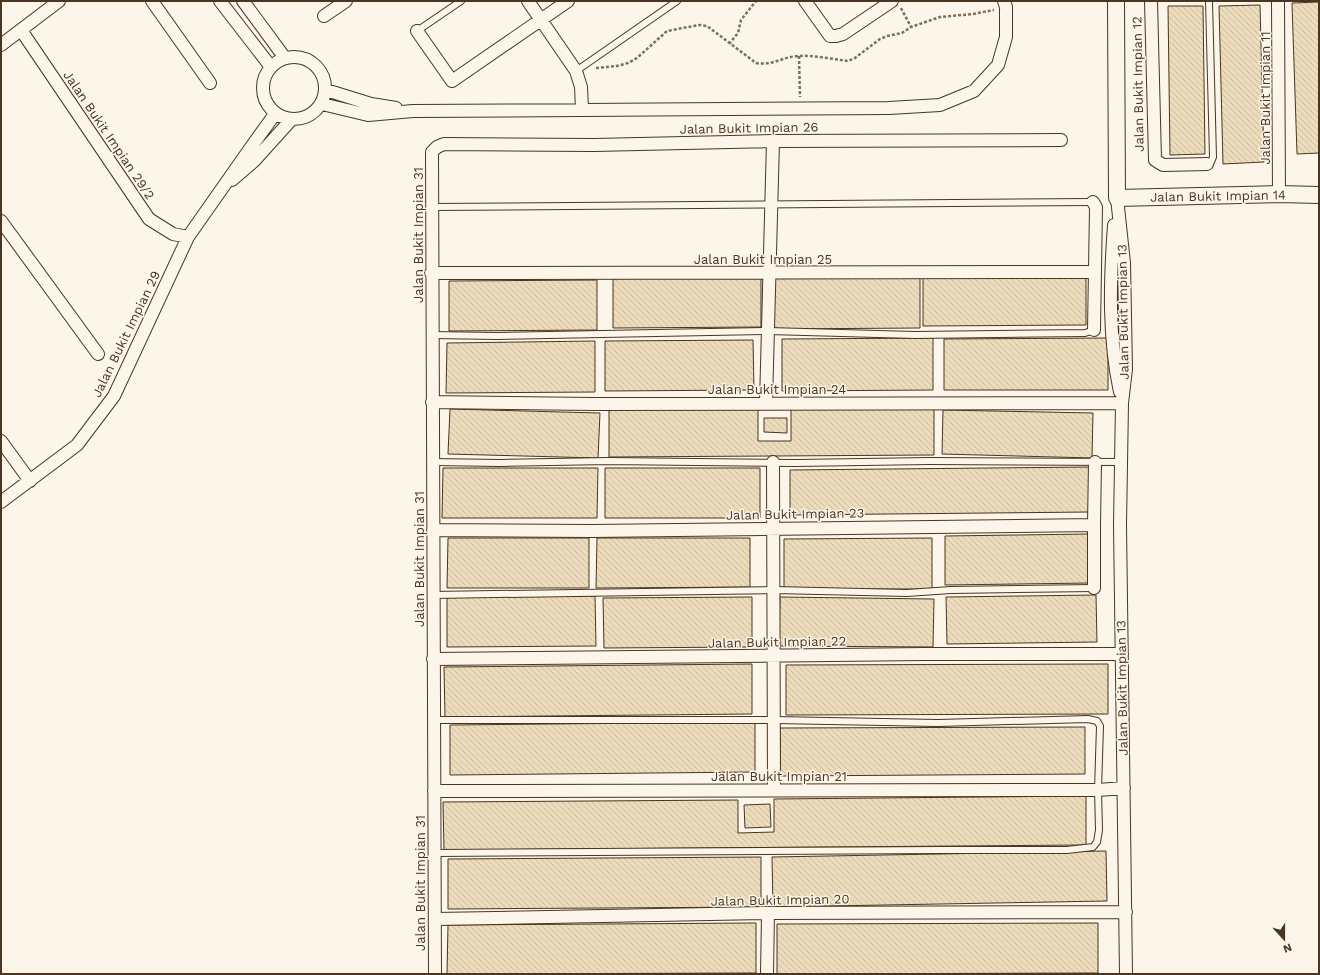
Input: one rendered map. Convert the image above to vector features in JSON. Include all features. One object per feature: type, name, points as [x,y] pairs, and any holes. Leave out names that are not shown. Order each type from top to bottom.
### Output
[{"type":"street","points":[[1,45],[60,1]]},
{"type":"street","points":[[152,1],[210,83]]},
{"type":"street","points":[[220,1],[271,67]]},
{"type":"street","points":[[324,16],[346,1]]},
{"type":"street","points":[[528,1],[576,71],[581,88],[582,109]]},
{"type":"street","points":[[417,31],[452,81],[568,1]]},
{"type":"street","points":[[805,1],[830,36],[843,34],[896,4]]},
{"type":"street","name":"Jalan Bukit Impian 13","points":[[1116,1],[1117,198],[1111,263],[1112,333],[1115,368],[1122,403],[1120,525],[1126,974]]},
{"type":"street","name":"Jalan Bukit Impian 12","points":[[1150,1],[1154,160],[1163,165],[1207,164]]},
{"type":"street","name":"Jalan Bukit Impian 11","points":[[1278,1],[1280,194]]},
{"type":"street","points":[[232,18],[245,4],[285,58]]},
{"type":"street","points":[[322,104],[368,115],[413,111],[889,108],[940,105],[974,91],[998,65],[1006,37],[1005,4]]},
{"type":"street","name":"Jalan Bukit Impian 29/2","points":[[21,30],[149,219],[173,234],[188,237]]},
{"type":"street","points":[[295,57],[305,59],[314,64],[321,71],[325,80],[326,90],[322,104],[312,115],[298,120],[291,120],[275,114],[268,106],[264,97],[263,86],[265,76],[271,67],[285,58],[295,57]]},
{"type":"street","points":[[326,90],[371,104],[413,111]]},
{"type":"street","name":"Jalan Bukit Impian 29","points":[[1,502],[77,445],[114,396],[188,237],[275,114]]},
{"type":"street","name":"Jalan Bukit Impian 29","points":[[219,192],[254,161],[291,120]]},
{"type":"street","name":"Jalan Bukit Impian 26","points":[[437,147],[444,144],[594,145],[773,141],[1061,140]]},
{"type":"street","points":[[766,403],[770,205],[773,141]]},
{"type":"street","name":"Jalan Bukit Impian 31","points":[[435,974],[431,158],[432,152],[437,147]]},
{"type":"street","name":"Jalan Bukit Impian 14","points":[[1117,198],[1280,194],[1319,195]]},
{"type":"street","points":[[1093,202],[1096,207],[1094,330]]},
{"type":"street","points":[[1,221],[98,354]]},
{"type":"street","name":"Jalan Bukit Impian 25","points":[[432,273],[1094,272]]},
{"type":"street","name":"Jalan Bukit Impian 24","points":[[432,402],[594,404],[1122,403]]},
{"type":"street","points":[[1,441],[30,481]]},
{"type":"street","points":[[773,462],[774,790]]},
{"type":"street","points":[[1094,588],[1095,462]]},
{"type":"street","name":"Jalan Bukit Impian 23","points":[[433,530],[592,531],[1094,525]]},
{"type":"street","name":"Jalan Bukit Impian 22","points":[[433,659],[774,655],[1122,654]]},
{"type":"street","name":"Jalan Bukit Impian 21","points":[[434,791],[1098,790],[1124,788]]},
{"type":"street","name":"Jalan Bukit Impian 20","points":[[435,920],[768,913],[1126,912]]},
{"type":"street","points":[[767,974],[768,913]]},
{"type":"lane","points":[[417,31],[461,1]]},
{"type":"lane","points":[[576,71],[677,1]]},
{"type":"lane","points":[[1207,164],[1211,162],[1213,157],[1210,1]]},
{"type":"lane","points":[[431,207],[1093,202]]},
{"type":"lane","points":[[432,335],[497,336],[768,331],[915,335],[1085,333],[1094,330]]},
{"type":"lane","points":[[432,462],[1121,462]]},
{"type":"lane","points":[[433,595],[774,590],[907,593],[950,590],[1094,588]]},
{"type":"lane","points":[[434,720],[774,720],[938,723],[1088,719],[1096,722],[1100,726],[1098,790],[1099,830],[1097,842],[1093,847],[1067,850],[434,853]]},
{"type":"path","points":[[729,44],[738,33],[741,20],[757,1]]},
{"type":"path","points":[[896,4],[911,27]]},
{"type":"path","points":[[576,71],[617,66],[628,63],[637,58],[666,31],[699,25],[707,26],[756,64],[764,65],[789,57],[799,56],[848,61],[887,36],[902,33],[911,27],[940,17],[973,14],[1005,4]]},
{"type":"path","points":[[799,56],[800,109]]},
{"type":"building","points":[[1319,2],[1319,153],[1297,154],[1292,3]]},
{"type":"building","points":[[1260,5],[1264,162],[1223,164],[1219,6]]},
{"type":"building","points":[[1168,6],[1203,6],[1205,154],[1170,155]]},
{"type":"building","points":[[1086,275],[1086,325],[923,326],[923,276]]},
{"type":"building","points":[[761,277],[761,327],[613,328],[613,278]]},
{"type":"building","points":[[771,278],[920,278],[920,328],[771,329]]},
{"type":"building","points":[[597,280],[597,330],[449,331],[449,281]]},
{"type":"building","points":[[933,338],[933,390],[782,391],[782,339]]},
{"type":"building","points":[[1108,338],[1108,390],[944,390],[944,339]]},
{"type":"building","points":[[753,340],[754,390],[605,391],[605,341]]},
{"type":"building","points":[[595,341],[595,392],[446,393],[447,343]]},
{"type":"building","points":[[758,408],[758,441],[791,441],[791,409],[934,408],[934,455],[609,457],[609,409]]},
{"type":"building","points":[[450,409],[600,413],[598,458],[448,454]]},
{"type":"building","points":[[943,410],[1093,413],[1092,458],[942,454]]},
{"type":"building","points":[[764,418],[787,418],[787,433],[764,432]]},
{"type":"building","points":[[1089,467],[1089,512],[790,515],[790,470]]},
{"type":"building","points":[[443,468],[598,468],[597,518],[442,518]]},
{"type":"building","points":[[605,468],[760,468],[760,518],[605,518]]},
{"type":"building","points":[[1090,534],[1091,583],[945,585],[945,536]]},
{"type":"building","points":[[448,538],[589,538],[589,588],[447,588]]},
{"type":"building","points":[[597,538],[750,538],[750,587],[596,588]]},
{"type":"building","points":[[932,538],[932,589],[784,589],[784,539]]},
{"type":"building","points":[[1096,595],[1097,642],[947,644],[946,597]]},
{"type":"building","points":[[595,596],[596,646],[447,647],[447,597]]},
{"type":"building","points":[[752,597],[752,647],[604,648],[603,598]]},
{"type":"building","points":[[780,597],[934,599],[933,647],[779,646]]},
{"type":"building","points":[[752,664],[752,714],[445,717],[444,667]]},
{"type":"building","points":[[1108,664],[1108,714],[786,715],[786,665]]},
{"type":"building","points":[[755,722],[755,772],[450,775],[450,725]]},
{"type":"building","points":[[1085,727],[1085,774],[780,776],[780,728]]},
{"type":"building","points":[[1086,796],[1086,845],[444,850],[443,802],[738,800],[738,833],[774,832],[774,799]]},
{"type":"building","points":[[770,804],[771,827],[745,828],[744,805]]},
{"type":"building","points":[[1106,851],[1107,901],[773,907],[772,857]]},
{"type":"building","points":[[761,857],[761,907],[448,909],[448,859]]},
{"type":"building","points":[[756,923],[756,973],[447,974],[448,925]]},
{"type":"building","points":[[1098,923],[1098,973],[777,974],[777,924]]}]
